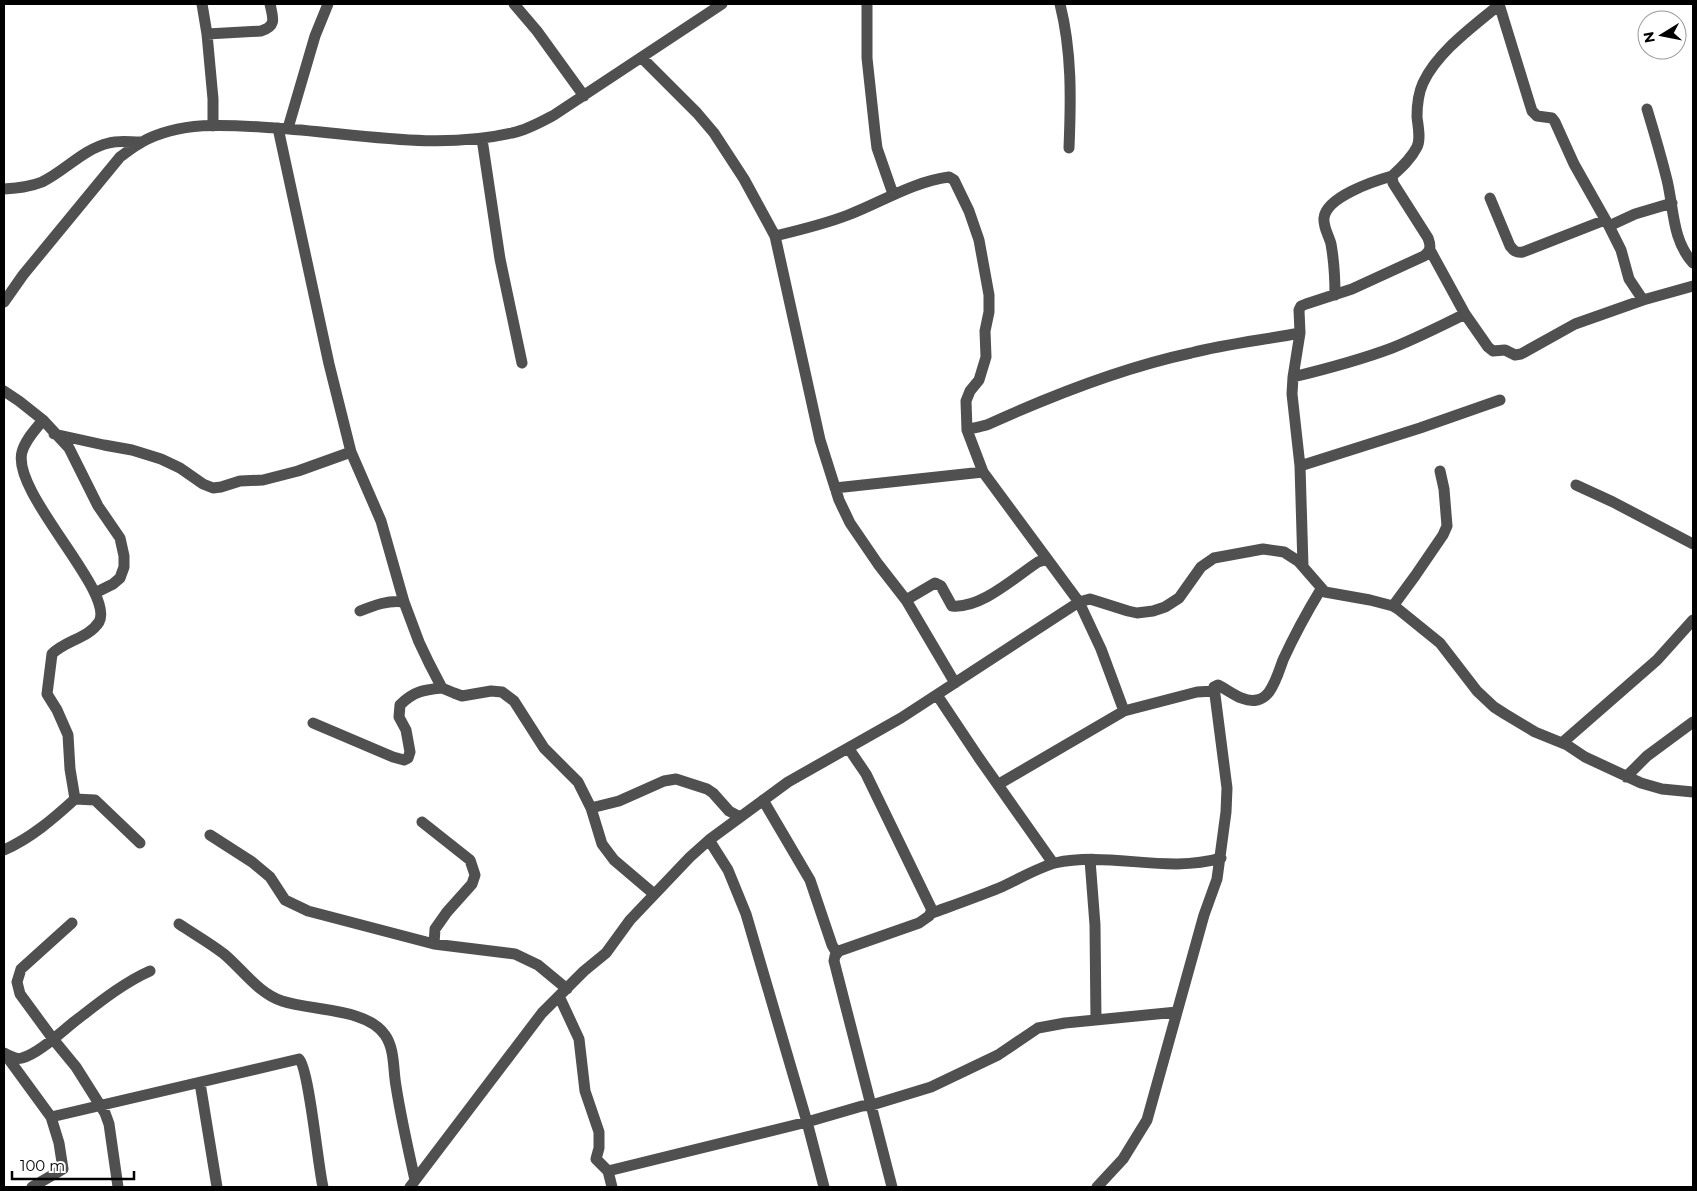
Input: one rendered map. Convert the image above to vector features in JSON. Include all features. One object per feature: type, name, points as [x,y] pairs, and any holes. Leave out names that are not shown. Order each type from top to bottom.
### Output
[{"type":"street","points":[[202,4],[214,99],[213,126]]},
{"type":"street","points":[[207,34],[268,29],[272,25],[273,19],[270,4]]},
{"type":"street","points":[[328,4],[283,128],[297,222],[350,452],[380,521],[404,602],[419,642],[442,688]]},
{"type":"street","points":[[514,4],[537,31],[584,96]]},
{"type":"street","points":[[4,302],[23,275],[120,157],[140,142],[173,130],[246,125],[441,142],[482,139],[514,133],[534,126],[584,96],[722,4]]},
{"type":"street","points":[[867,4],[867,58],[874,132],[877,148],[893,194]]},
{"type":"street","points":[[1060,4],[1066,27],[1071,80],[1070,148]]},
{"type":"street","points":[[1336,295],[1331,243],[1324,221],[1326,210],[1331,204],[1355,190],[1374,181],[1392,176],[1411,157],[1417,148],[1419,139],[1417,110],[1423,83],[1436,62],[1500,4],[1532,111],[1537,116],[1553,119],[1574,164],[1625,260],[1630,280],[1643,300]]},
{"type":"street","points":[[642,58],[697,113],[714,133],[744,179],[775,236],[820,440],[839,500],[850,523],[906,600],[955,683]]},
{"type":"street","points":[[1647,109],[1662,158],[1672,203],[1676,233],[1686,256],[1693,263]]},
{"type":"street","points":[[482,139],[500,259],[522,363]]},
{"type":"street","points":[[4,189],[22,188],[42,182],[91,150],[105,144],[119,141],[140,142]]},
{"type":"street","points":[[1303,566],[1300,466],[1293,403],[1293,377],[1300,333],[1298,314],[1301,306],[1336,295],[1424,256],[1430,250],[1431,244],[1428,238],[1393,183],[1392,176]]},
{"type":"street","points":[[775,236],[818,226],[849,215],[893,194],[925,182],[949,177],[954,180],[972,218],[989,295],[989,312],[985,331],[986,351],[983,369],[979,380],[970,391],[966,401],[968,430],[983,472],[1079,602],[1101,650],[1124,711]]},
{"type":"street","points":[[1490,198],[1510,246],[1514,251],[1519,252],[1672,203]]},
{"type":"street","points":[[1430,250],[1465,314],[1493,352],[1505,350],[1518,355],[1575,324],[1643,300],[1693,286]]},
{"type":"street","points":[[1293,377],[1360,359],[1393,347],[1465,314]]},
{"type":"street","points":[[968,430],[977,426],[987,425],[1029,405],[1139,367],[1191,352],[1300,333]]},
{"type":"street","points":[[4,390],[42,420],[69,448],[98,506],[120,538],[123,546],[124,567],[120,578],[113,584],[95,593]]},
{"type":"street","points":[[1300,466],[1420,428],[1500,400]]},
{"type":"street","points":[[42,420],[22,452],[21,462],[24,476],[47,517],[95,593],[100,610],[99,621],[90,631],[54,652],[46,687],[46,694],[57,710],[68,734],[70,769],[75,799]]},
{"type":"street","points":[[54,434],[161,458],[203,484],[213,488],[221,488],[240,481],[263,480],[350,452]]},
{"type":"street","points":[[1392,606],[1415,576],[1448,526],[1440,471]]},
{"type":"street","points":[[835,488],[983,472]]},
{"type":"street","points":[[1576,485],[1693,544]]},
{"type":"street","points":[[413,1184],[542,1013],[606,952],[630,920],[690,856],[709,840],[802,774],[849,749],[937,695],[1079,602],[1090,599],[1128,612],[1153,611],[1171,604],[1179,598],[1201,567],[1219,556],[1263,549],[1284,552],[1303,566],[1321,589],[1328,593],[1370,600],[1392,606],[1440,643],[1472,686],[1494,706],[1536,732],[1562,743],[1585,757],[1650,786],[1693,792]]},
{"type":"street","points":[[906,600],[936,583],[941,586],[952,606],[979,601],[1038,562],[1047,559]]},
{"type":"street","points":[[1097,1187],[1123,1159],[1147,1120],[1204,916],[1217,879],[1228,788],[1214,687],[1218,685],[1244,699],[1250,700],[1259,699],[1268,693],[1275,682],[1308,610],[1321,589]]},
{"type":"street","points":[[360,611],[378,604],[393,601],[404,602]]},
{"type":"street","points":[[1562,743],[1657,660],[1693,620]]},
{"type":"street","points":[[313,723],[404,760],[408,758],[410,752],[406,730],[399,717],[400,705],[408,697],[418,692],[442,688],[462,696],[491,691],[502,692],[514,702],[544,748],[578,782],[591,808],[602,844],[614,860],[654,894]]},
{"type":"street","points":[[999,784],[1124,711],[1197,692],[1214,691]]},
{"type":"street","points":[[937,695],[978,758],[999,784],[1053,863]]},
{"type":"street","points":[[1626,776],[1647,756],[1693,722]]},
{"type":"street","points":[[849,749],[866,774],[932,913]]},
{"type":"street","points":[[591,808],[619,802],[664,781],[676,779],[707,789],[729,811],[740,817]]},
{"type":"street","points":[[4,850],[46,825],[75,799],[94,800],[140,843]]},
{"type":"street","points":[[763,800],[810,880],[836,952],[834,961],[892,1187]]},
{"type":"street","points":[[422,822],[470,860],[475,875],[472,884],[447,912],[435,929],[434,944]]},
{"type":"street","points":[[210,835],[252,862],[270,877],[285,900],[300,908],[434,944],[515,954],[538,965],[563,993],[579,1039],[585,1091],[599,1132],[596,1159],[608,1171],[612,1187]]},
{"type":"street","points":[[709,840],[728,870],[746,914],[807,1122],[824,1187]]},
{"type":"street","points":[[836,952],[919,923],[932,913],[998,889],[1053,863],[1114,859],[1164,865],[1186,865],[1221,858]]},
{"type":"street","points":[[1090,860],[1095,925],[1096,1020]]},
{"type":"street","points":[[72,923],[21,969],[17,982],[20,994],[76,1068],[105,1113],[109,1124],[118,1187]]},
{"type":"street","points":[[179,924],[223,953],[266,993],[280,1001],[361,1017],[381,1030],[390,1043],[413,1184]]},
{"type":"street","points":[[4,1053],[15,1058],[23,1058],[53,1039],[138,976],[150,971]]},
{"type":"street","points":[[608,1171],[807,1122],[931,1087],[998,1056],[1038,1028],[1064,1022],[1177,1012]]},
{"type":"street","points":[[4,1053],[51,1117],[59,1143],[63,1169],[32,1187]]},
{"type":"street","points":[[51,1117],[301,1060],[307,1085],[323,1187]]},
{"type":"street","points":[[200,1083],[217,1187]]}]
